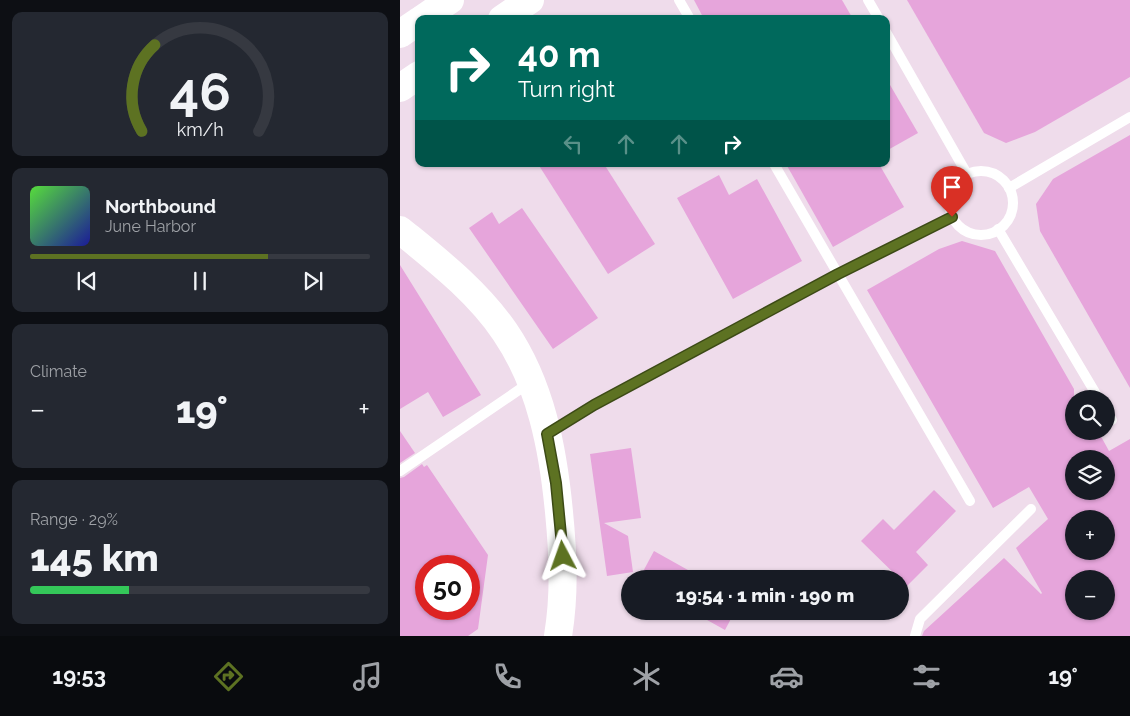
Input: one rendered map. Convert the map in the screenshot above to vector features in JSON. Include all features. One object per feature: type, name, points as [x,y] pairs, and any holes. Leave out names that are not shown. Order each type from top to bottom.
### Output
[{"type":"main road","points":[[428,15],[450,0]]},
{"type":"main road","points":[[508,15],[530,0]]},
{"type":"main road","points":[[400,34],[415,24]]},
{"type":"main road","points":[[400,88],[415,78]]},
{"type":"main road","points":[[400,230],[449,270],[487,308],[516,350],[531,381],[547,434],[556,483],[562,543],[563,587],[558,636]]},
{"type":"lane","points":[[679,0],[688,15]]},
{"type":"lane","points":[[868,0],[877,15]]},
{"type":"lane","points":[[890,39],[966,174]]},
{"type":"lane","points":[[1009,188],[1130,117]]},
{"type":"lane","points":[[776,167],[970,501]]},
{"type":"lane","points":[[976,171],[989,172],[1001,178],[1009,188],[1012,202],[1010,214],[1003,226],[992,233],[978,235],[964,230],[952,217],[949,204],[952,188],[966,174],[976,171]]},
{"type":"lane","points":[[547,434],[594,405],[838,274],[952,217]]},
{"type":"lane","points":[[998,229],[1094,390]]},
{"type":"lane","points":[[400,471],[531,381]]},
{"type":"lane","points":[[915,636],[920,619],[1031,509]]},
{"type":"building","points":[[694,0],[842,0],[851,15],[702,15]]},
{"type":"building","points":[[907,0],[1130,0],[1130,77],[1035,132],[1006,143],[984,133]]},
{"type":"building","points":[[890,85],[918,133],[890,149]]},
{"type":"building","points":[[1130,135],[1130,388],[1040,231],[1036,204],[1053,179]]},
{"type":"building","points":[[540,167],[606,167],[655,244],[608,274]]},
{"type":"building","points":[[788,167],[881,167],[904,207],[833,247]]},
{"type":"building","points":[[719,175],[729,195],[757,179],[802,261],[733,299],[677,198]]},
{"type":"building","points":[[522,208],[598,318],[553,349],[469,228],[492,212],[499,224]]},
{"type":"building","points":[[962,241],[995,251],[1074,389],[1065,390],[1065,440],[1103,440],[1108,450],[1065,450],[1065,500],[1115,500],[1115,450],[1111,450],[1130,439],[1130,636],[922,636],[924,631],[1004,558],[1041,594],[1016,548],[1048,519],[1029,487],[993,508],[867,290],[939,249]]},
{"type":"building","points":[[400,265],[481,395],[443,417],[428,392],[400,409]]},
{"type":"building","points":[[400,431],[415,453],[400,463]]},
{"type":"building","points":[[631,448],[641,518],[604,523],[628,536],[633,570],[621,570],[621,574],[607,576],[590,454]]},
{"type":"building","points":[[422,464],[424,467],[427,465],[488,555],[480,614],[480,555],[415,555],[415,620],[479,620],[478,629],[468,636],[400,636],[400,478]]},
{"type":"building","points":[[934,490],[956,511],[916,552],[928,565],[909,584],[909,570],[891,570],[861,541],[883,519],[894,530]]},
{"type":"building","points":[[654,551],[688,570],[644,570]]},
{"type":"building","points":[[707,620],[730,620],[725,630]]},
{"type":"route","points":[[563,556],[556,483],[547,434],[594,405],[838,274],[952,217]]}]
